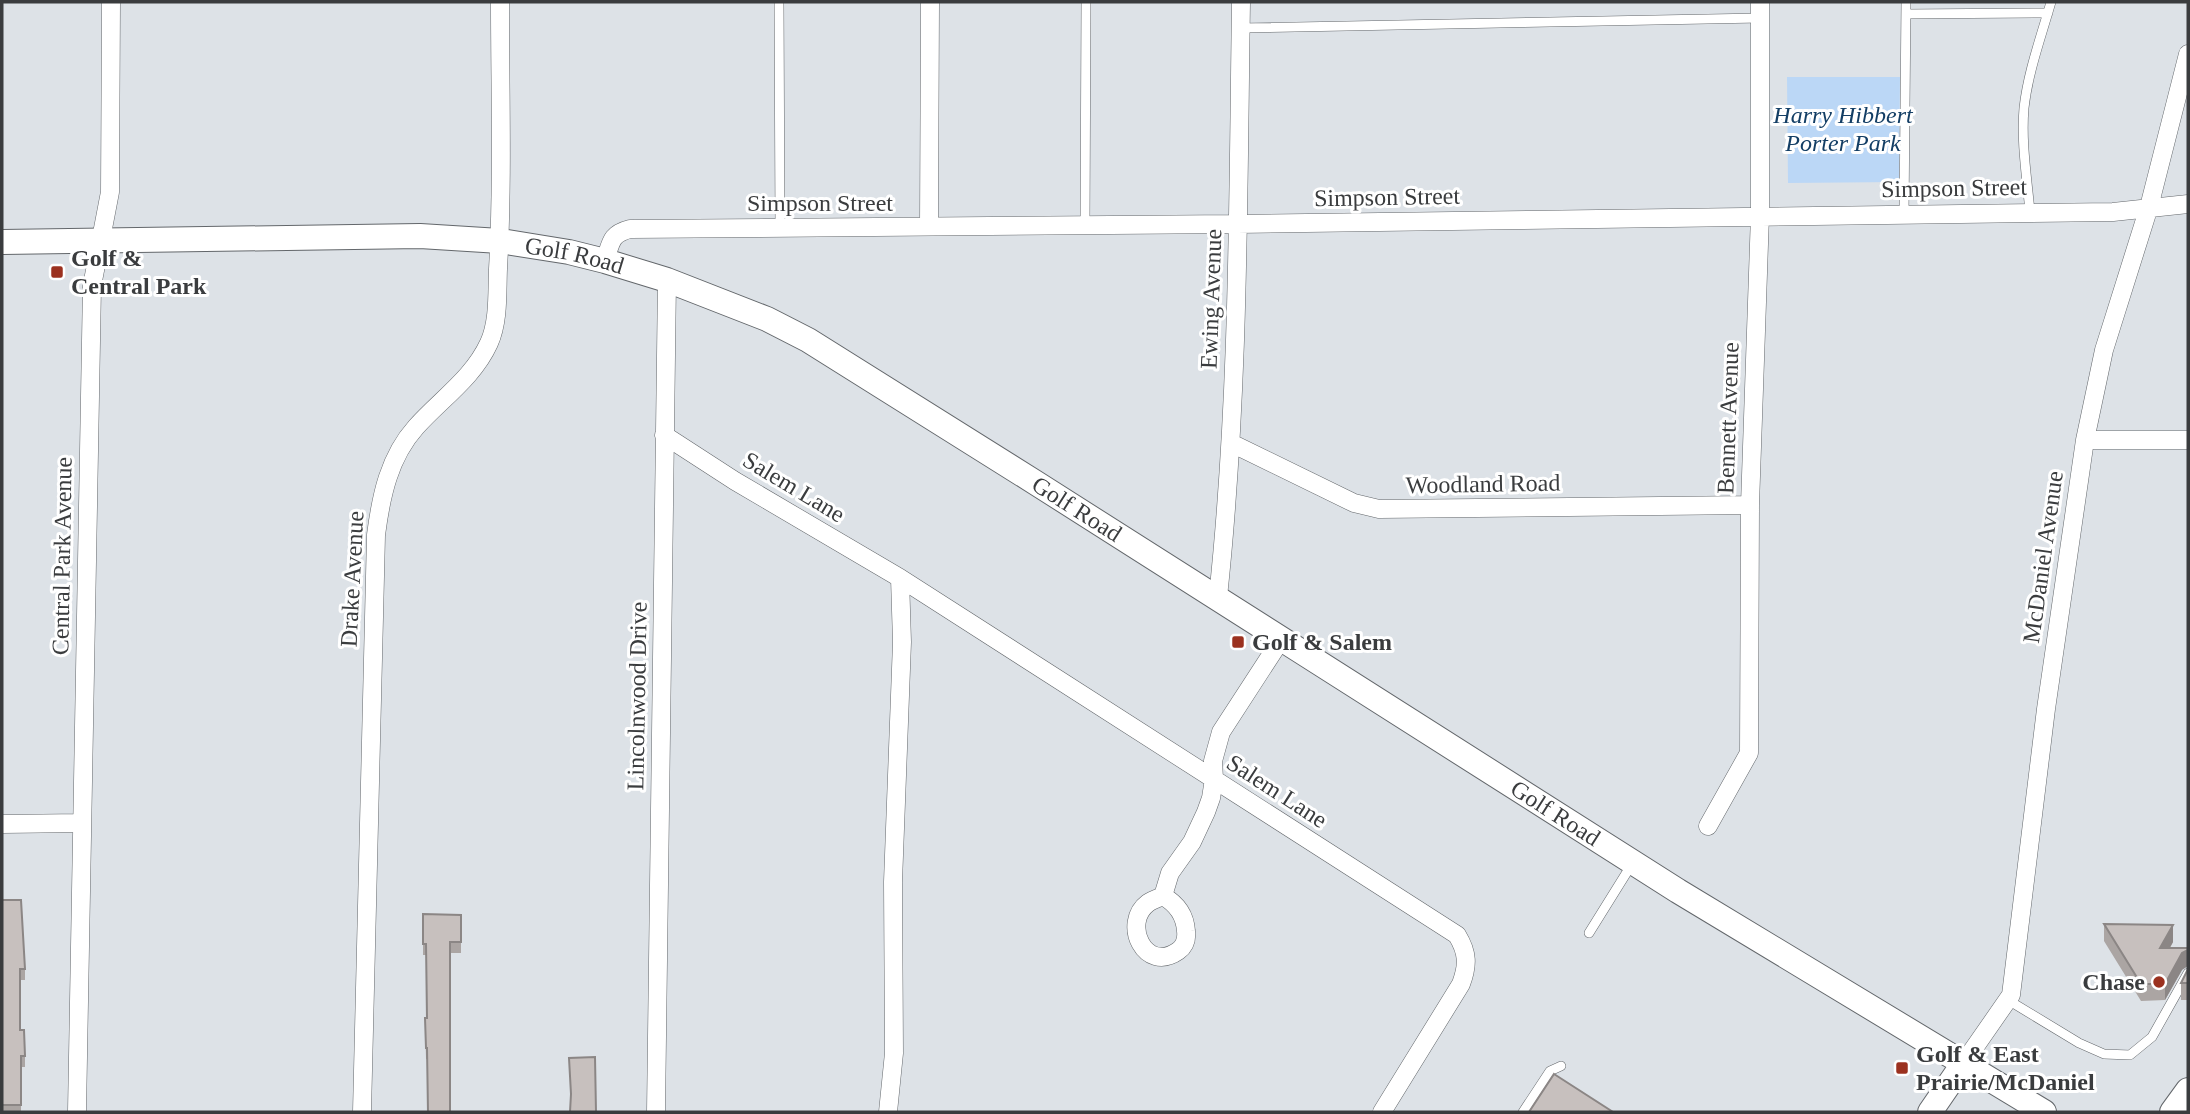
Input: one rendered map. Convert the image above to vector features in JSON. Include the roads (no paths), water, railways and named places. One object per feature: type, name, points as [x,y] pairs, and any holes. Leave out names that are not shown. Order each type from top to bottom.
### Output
[{"type":"main road","name":"Golf Road","points":[[2,242],[420,236],[500,241],[605,261],[667,280],[757,314],[808,340],[1633,862],[1962,1064],[2016,1101],[2044,1112]]},
{"type":"main road","points":[[1930,1112],[1962,1064]]},
{"type":"main road","points":[[2172,1112],[2188,1090]]},
{"type":"street","name":"Central Park Avenue","points":[[77,1112],[92,286],[110,192],[111,2]]},
{"type":"street","name":"Drake Avenue","points":[[362,1112],[376,535],[379,505],[386,477],[400,449],[415,428],[466,378],[489,342],[496,315],[500,241],[500,2]]},
{"type":"street","points":[[929,226],[930,2]]},
{"type":"street","name":"Ewing Avenue","points":[[1217,597],[1231,443],[1241,2]]},
{"type":"street","name":"Bennett Avenue","points":[[1708,826],[1749,753],[1750,505],[1760,215],[1760,10]]},
{"type":"street","name":"McDaniel Avenue","points":[[1962,1064],[2011,995],[2046,709],[2085,440],[2104,350],[2149,207],[2188,54]]},
{"type":"street","name":"Simpson Street","points":[[605,261],[614,236],[630,229],[2113,212],[2188,204]]},
{"type":"street","name":"Lincolnwood Drive","points":[[656,1112],[667,280]]},
{"type":"street","name":"Salem Lane","points":[[664,435],[735,481],[900,578],[1457,935],[1468,963],[1461,984],[1381,1112]]},
{"type":"street","points":[[2085,440],[2188,440]]},
{"type":"street","name":"Woodland Road","points":[[1231,443],[1354,503],[1379,509],[1750,505]]},
{"type":"street","points":[[888,1112],[894,1053],[894,882],[902,642],[900,578]]},
{"type":"street","points":[[1163,896],[1170,873],[1192,842],[1211,798],[1213,761],[1221,732],[1282,638]]},
{"type":"street","points":[[2,824],[82,823]]},
{"type":"lane","points":[[779,2],[780,228]]},
{"type":"lane","points":[[1085,225],[1086,2]]},
{"type":"lane","points":[[1903,214],[1906,2]]},
{"type":"lane","points":[[2029,212],[2023,136],[2024,110],[2051,2]]},
{"type":"lane","points":[[1240,29],[1760,10]]},
{"type":"lane","points":[[1906,14],[2048,13]]},
{"type":"lane","points":[[1589,933],[1633,862]]},
{"type":"lane","points":[[2008,1000],[2079,1043],[2104,1054],[2130,1055],[2152,1037],[2188,973]]},
{"type":"lane","points":[[1523,1112],[1550,1071],[1561,1066]]},
{"type":"place","name":"Golf & Central Park","points":[[57,272]]},
{"type":"place","name":"Golf & Salem","points":[[1238,642]]},
{"type":"place","name":"Chase","points":[[2159,982]]},
{"type":"place","name":"Golf & East Prairie/McDaniel","points":[[1902,1068]]},
{"type":"park label","name":"Harry Hibbert Porter Park","points":[[1843,129]]}]
